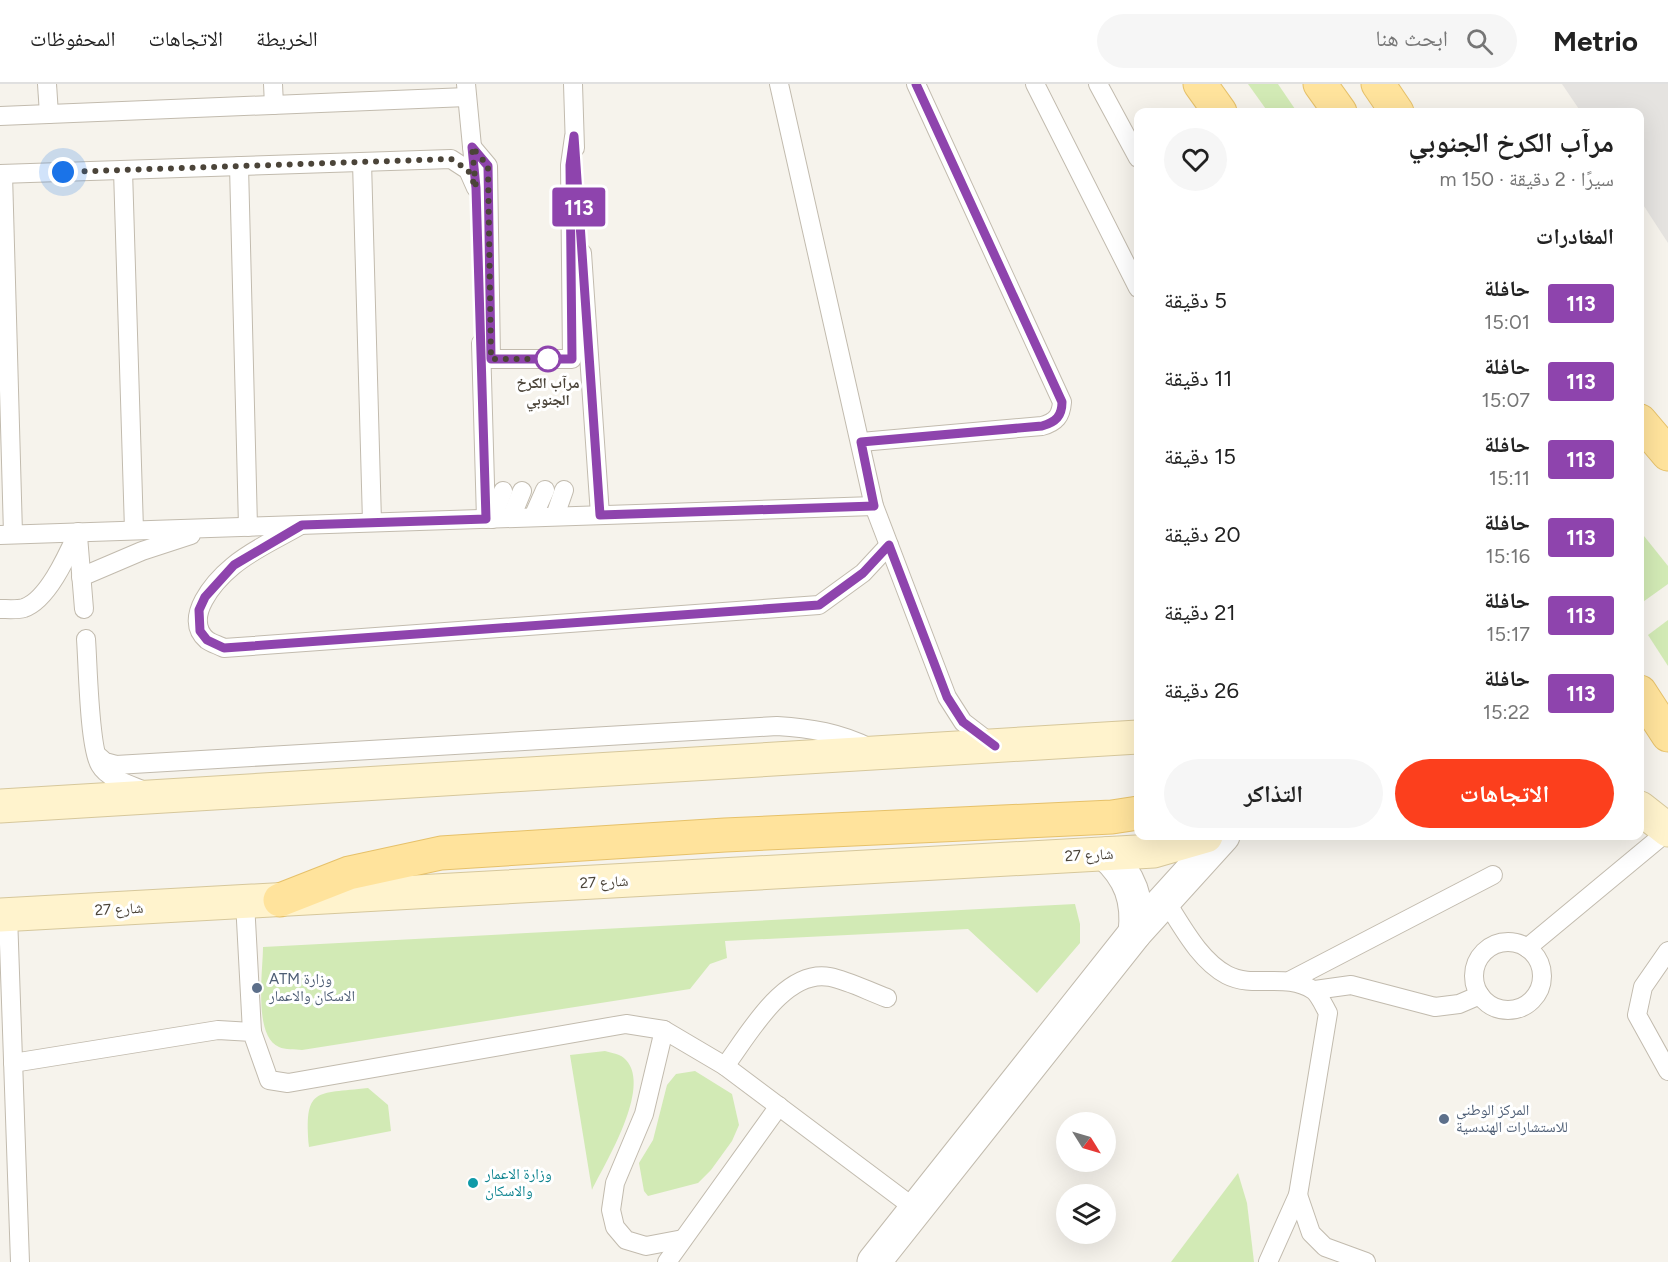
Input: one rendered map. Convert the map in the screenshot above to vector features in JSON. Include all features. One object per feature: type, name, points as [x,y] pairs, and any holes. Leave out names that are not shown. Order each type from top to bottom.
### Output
[{"type":"main road","points":[[1200,84],[1217,108]]},
{"type":"main road","points":[[1320,84],[1337,108]]},
{"type":"main road","points":[[1378,84],[1394,108]]},
{"type":"main road","points":[[1644,698],[1668,735]]},
{"type":"main road","points":[[0,806],[1134,737]]},
{"type":"main road","points":[[1644,811],[1668,830]]},
{"type":"main road","points":[[280,900],[349,873],[441,853],[703,836],[1112,817],[1134,814]]},
{"type":"main road","name":"شارع 27","points":[[4,915],[1154,851],[1192,840]]},
{"type":"street","points":[[874,1262],[1136,933],[1219,840]]},
{"type":"street","points":[[1106,854],[1121,870],[1132,889],[1137,918],[1136,933]]},
{"type":"lane","points":[[47,84],[49,114]]},
{"type":"lane","points":[[273,84],[274,105]]},
{"type":"lane","points":[[573,84],[574,136],[600,515]]},
{"type":"lane","points":[[779,84],[874,506],[947,697],[963,722],[995,746]]},
{"type":"lane","points":[[861,442],[1042,426],[1055,421],[1062,410],[1059,394],[916,84]]},
{"type":"lane","points":[[1035,84],[1134,280]]},
{"type":"lane","points":[[1098,84],[1134,151]]},
{"type":"lane","points":[[0,116],[274,105],[466,91],[476,188],[496,518]]},
{"type":"lane","points":[[472,147],[488,166],[491,359],[572,359],[570,165],[574,136]]},
{"type":"lane","points":[[476,188],[468,170],[451,159],[2,174],[7,535],[874,506]]},
{"type":"lane","points":[[362,162],[372,522]]},
{"type":"lane","points":[[239,166],[248,527]]},
{"type":"lane","points":[[123,170],[134,530]]},
{"type":"lane","points":[[533,517],[545,490]]},
{"type":"lane","points":[[555,516],[564,490]]},
{"type":"lane","points":[[496,518],[503,491]]},
{"type":"lane","points":[[496,518],[522,491]]},
{"type":"lane","points":[[302,525],[234,565],[213,588],[199,610],[200,631],[207,640],[224,648],[819,605],[863,573],[889,545]]},
{"type":"lane","points":[[81,577],[142,550],[211,528]]},
{"type":"lane","points":[[78,532],[84,609]]},
{"type":"lane","points":[[0,609],[24,608],[45,591],[68,555],[78,532]]},
{"type":"lane","points":[[86,639],[97,755],[101,766],[108,773],[157,797]]},
{"type":"lane","points":[[97,755],[105,762],[116,765],[777,726],[812,728],[850,738],[880,753]]},
{"type":"lane","points":[[1527,948],[1668,830]]},
{"type":"lane","points":[[1291,980],[1493,874]]},
{"type":"lane","points":[[1165,900],[1201,954],[1226,975],[1242,980],[1291,980],[1315,990],[1351,985],[1435,1007],[1459,1004],[1480,995]]},
{"type":"lane","points":[[245,902],[252,1032],[268,1080],[288,1083],[626,1024],[664,1030],[725,1066],[917,1210]]},
{"type":"lane","points":[[4,915],[13,1063],[20,1262]]},
{"type":"lane","points":[[1502,943],[1515,943],[1527,948],[1537,957],[1542,970],[1542,983],[1536,996],[1527,1005],[1515,1010],[1501,1010],[1489,1005],[1480,995],[1475,983],[1475,969],[1480,957],[1490,948],[1502,943]]},
{"type":"lane","points":[[1668,951],[1643,987],[1638,1015],[1668,1071]]},
{"type":"lane","points":[[725,1066],[777,996],[802,980],[828,977],[887,998]]},
{"type":"lane","points":[[1268,1262],[1298,1195],[1328,1013],[1315,990]]},
{"type":"lane","points":[[13,1063],[218,1030],[252,1032]]},
{"type":"lane","points":[[664,1030],[644,1113],[615,1183],[611,1210],[615,1227],[626,1240],[646,1246],[683,1239]]},
{"type":"lane","points":[[667,1262],[779,1106]]},
{"type":"lane","points":[[1298,1195],[1311,1233],[1325,1247],[1366,1262]]},
{"type":"green space","points":[[1248,84],[1278,84],[1294,108],[1265,108]]},
{"type":"green space","points":[[1644,536],[1668,566],[1668,584],[1644,601]]},
{"type":"green space","points":[[1668,620],[1668,666],[1648,635]]},
{"type":"green space","points":[[1075,904],[1080,924],[1080,943],[1037,993],[968,929],[725,941],[727,958],[710,964],[690,989],[302,1050],[281,1048],[271,1041],[266,1030],[261,1002],[263,947]]},
{"type":"green space","points":[[605,1051],[619,1055],[626,1060],[633,1073],[633,1088],[624,1125],[592,1190],[570,1055]]},
{"type":"green space","points":[[695,1071],[732,1094],[739,1125],[732,1141],[711,1170],[698,1183],[648,1196],[644,1191],[639,1163],[653,1140],[667,1085],[676,1074]]},
{"type":"green space","points":[[368,1088],[388,1105],[391,1131],[309,1147],[309,1113],[311,1104],[317,1097],[336,1091]]},
{"type":"green space","points":[[1238,1173],[1247,1203],[1254,1262],[1171,1262]]},
{"type":"shaded area","points":[[1562,84],[1668,84],[1668,243],[1644,206],[1644,108],[1578,108]]},
{"type":"bus line","name":"113","points":[[916,84],[1062,402],[1062,410],[1055,421],[1042,426],[861,442],[874,506],[600,515],[574,136],[570,165],[572,359],[491,359],[488,166],[472,147],[476,188],[486,519],[302,525],[234,565],[220,579],[205,597],[199,610],[200,631],[207,640],[224,648],[819,605],[840,592],[863,573],[889,545],[947,697],[963,722],[995,746]]},
{"type":"place","name":"مرآب الكرخ الجنوبي","points":[[548,359]]},
{"type":"place","name":"ATM وزارة الاسكان والاعمار","points":[[257,988]]},
{"type":"place","name":"المركز الوطني للاستشارات الهندسية","points":[[1444,1119]]},
{"type":"place","name":"وزارة الاعمار والاسكان","points":[[473,1183]]},
{"type":"route","points":[[63,172],[451,159],[468,170],[476,188],[472,147],[488,166],[491,359],[548,359]]}]
